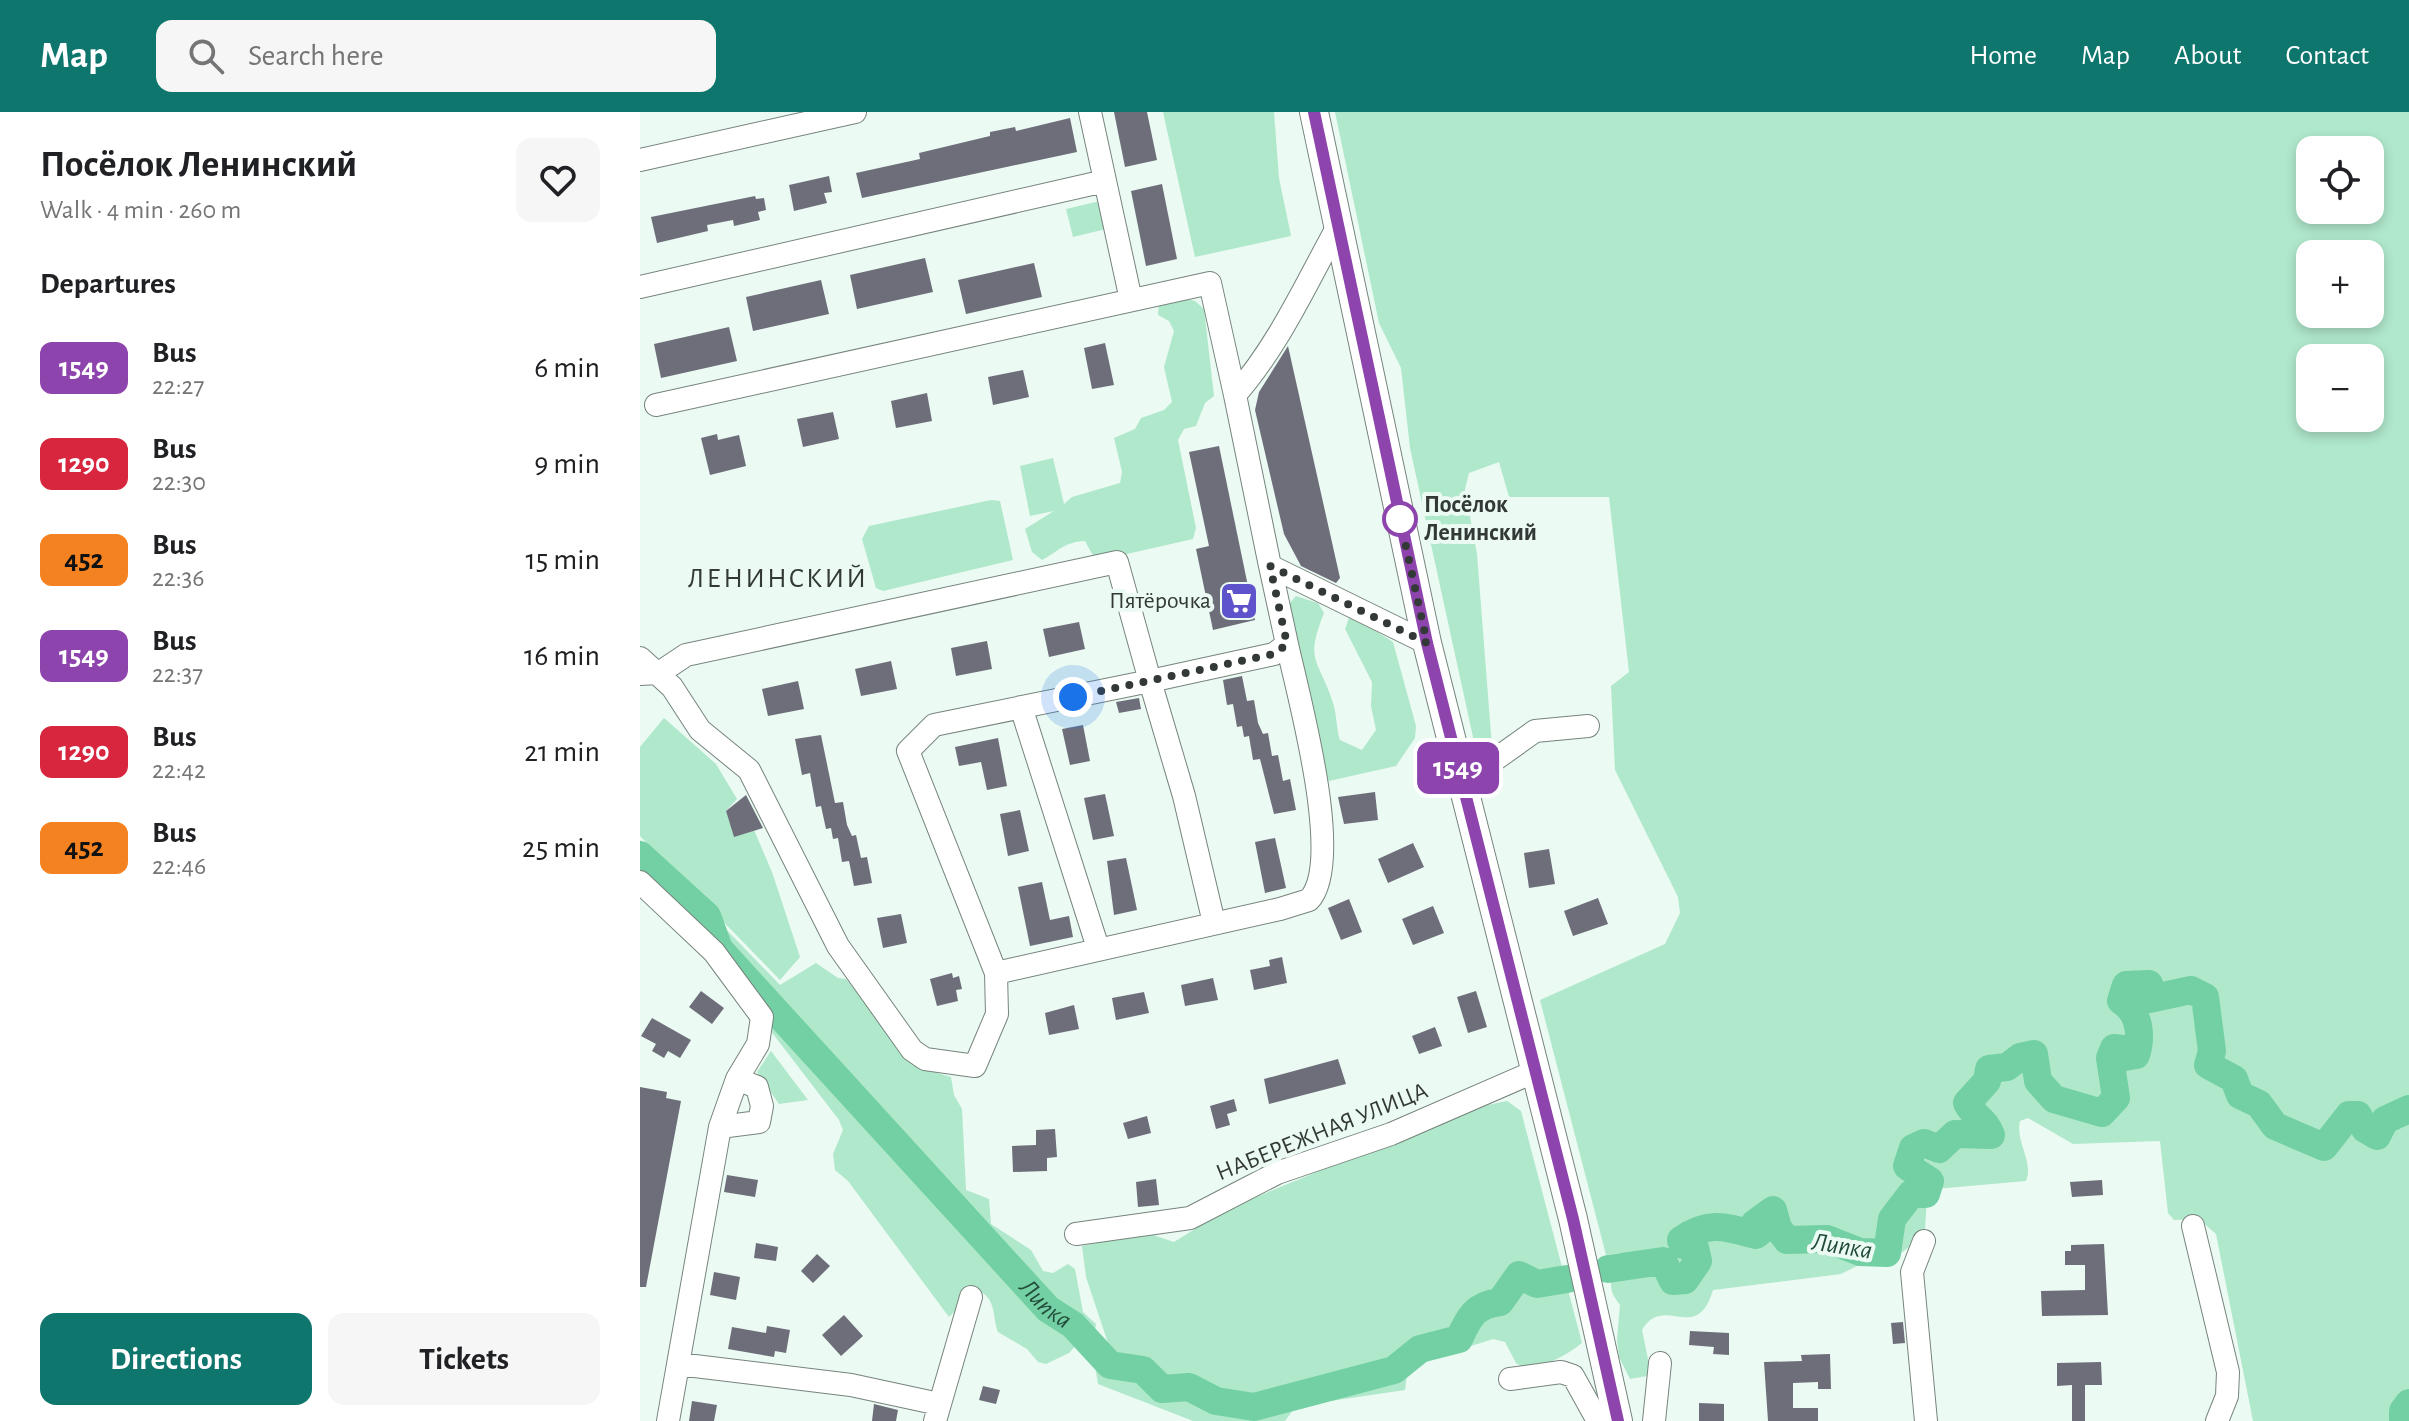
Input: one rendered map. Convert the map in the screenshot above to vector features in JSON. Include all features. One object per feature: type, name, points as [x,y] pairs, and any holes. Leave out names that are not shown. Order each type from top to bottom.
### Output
[{"type":"main road","points":[[1314,112],[1427,643],[1599,1324],[1618,1421]]},
{"type":"street","points":[[640,160],[855,112]]},
{"type":"street","points":[[1090,112],[1131,300]]},
{"type":"street","points":[[640,287],[1105,181]]},
{"type":"street","points":[[1235,395],[1252,375],[1289,317],[1339,224]]},
{"type":"street","points":[[656,405],[1210,283],[1318,790],[1321,881],[1309,900],[996,973]]},
{"type":"street","points":[[640,692],[649,673],[686,655],[1117,562],[1184,796],[1214,923]]},
{"type":"street","points":[[1270,566],[1427,643]]},
{"type":"street","points":[[640,658],[649,673],[700,730],[749,770],[838,946],[912,1050],[925,1059],[975,1066],[997,1014],[996,973],[908,751],[934,725],[1274,654],[1287,644]]},
{"type":"street","points":[[1021,707],[1098,948]]},
{"type":"street","points":[[1462,783],[1535,731],[1588,726]]},
{"type":"street","points":[[640,882],[714,952],[762,1017],[758,1044],[737,1079],[720,1127],[668,1421]]},
{"type":"street","name":"НАБЕРЕЖНАЯ УЛИЦА","points":[[1076,1234],[1190,1218],[1277,1173],[1391,1134],[1536,1071]]},
{"type":"street","points":[[720,1127],[759,1122],[762,1106],[757,1087],[737,1079]]},
{"type":"street","points":[[2193,1226],[2228,1372],[2227,1396],[2217,1421]]},
{"type":"street","points":[[1924,1241],[1912,1272],[1926,1421]]},
{"type":"street","points":[[678,1364],[851,1385],[937,1412],[971,1297]]},
{"type":"street","points":[[1654,1421],[1660,1363]]},
{"type":"street","points":[[1510,1379],[1561,1372],[1573,1376],[1598,1421]]},
{"type":"green space","points":[[1163,112],[1274,112],[1279,178],[1291,236],[1195,257]]},
{"type":"green space","points":[[1335,112],[2409,112],[2409,1421],[2253,1421],[2216,1234],[2199,1219],[2174,1220],[2168,1213],[2160,1141],[2073,1144],[2028,1118],[2020,1121],[2019,1129],[2028,1166],[2026,1181],[1935,1189],[1927,1199],[1925,1229],[1916,1242],[1889,1262],[1863,1263],[1841,1274],[1713,1290],[1698,1315],[1660,1316],[1651,1320],[1642,1330],[1650,1369],[1647,1376],[1630,1379],[1619,1357],[1620,1305],[1611,1288],[1621,1261],[1619,1253],[1606,1255],[1540,1000],[1665,944],[1680,913],[1678,897],[1615,770],[1611,686],[1629,672],[1609,497],[1509,497],[1499,462],[1469,473],[1465,489],[1477,554],[1492,747],[1478,760],[1410,448],[1401,368],[1379,323]]},
{"type":"green space","points":[[1100,201],[1106,229],[1073,237],[1066,209]]},
{"type":"green space","points":[[1168,295],[1195,301],[1204,309],[1214,396],[1205,403],[1196,426],[1184,429],[1178,440],[1196,528],[1193,539],[1096,561],[1085,541],[1067,545],[1042,560],[1032,552],[1025,529],[1054,511],[1030,516],[1020,466],[1053,458],[1064,504],[1072,497],[1120,483],[1122,472],[1114,438],[1135,429],[1141,418],[1164,410],[1172,402],[1164,367],[1174,331],[1169,321],[1158,315],[1159,303]]},
{"type":"green space","points":[[991,500],[1000,501],[1013,560],[883,591],[876,588],[862,539],[869,526]]},
{"type":"green space","points":[[1296,596],[1318,603],[1324,613],[1315,642],[1316,660],[1333,703],[1340,740],[1362,750],[1376,730],[1371,706],[1372,682],[1345,629],[1350,615],[1393,642],[1416,726],[1415,738],[1396,766],[1329,781],[1322,768],[1288,605]]},
{"type":"green space","points":[[664,718],[716,764],[737,799],[726,811],[734,836],[754,830],[772,872],[800,957],[780,980],[640,836],[640,747]]},
{"type":"green space","points":[[640,840],[780,985],[816,963],[838,978],[846,979],[920,1068],[951,1077],[954,1095],[962,1109],[966,1190],[989,1199],[991,1224],[1031,1250],[1043,1271],[1053,1273],[1068,1264],[1075,1269],[1083,1312],[1096,1324],[1094,1339],[1088,1343],[1080,1341],[1069,1353],[1046,1364],[1038,1362],[1027,1349],[998,1332],[991,1303],[977,1290],[949,1317],[848,1181],[835,1170],[833,1154],[843,1130],[839,1120],[757,1013],[640,875]]},
{"type":"green space","points":[[771,1051],[808,1100],[779,1104],[757,1072]]},
{"type":"green space","points":[[1507,1101],[1521,1111],[1582,1343],[1576,1348],[1556,1360],[1527,1370],[1516,1363],[1505,1342],[1493,1339],[1408,1366],[1405,1390],[1296,1406],[1285,1421],[1193,1421],[1098,1384],[1094,1360],[1110,1349],[1086,1277],[1082,1246],[1147,1233],[1174,1242],[1195,1229],[1200,1220],[1473,1108]]},
{"type":"building","points":[[1114,112],[1147,112],[1157,160],[1125,167]]},
{"type":"building","points":[[1070,118],[1077,152],[862,198],[856,173],[920,159],[919,153],[990,136],[990,132],[1015,127],[1016,131]]},
{"type":"building","points":[[829,176],[832,192],[824,193],[827,203],[794,211],[789,185]]},
{"type":"building","points":[[1162,184],[1177,259],[1146,266],[1131,191]]},
{"type":"building","points":[[755,196],[756,199],[764,198],[766,210],[758,212],[760,220],[734,226],[733,220],[707,225],[708,231],[657,243],[651,217]]},
{"type":"building","points":[[925,258],[933,292],[857,309],[850,275]]},
{"type":"building","points":[[1034,263],[1042,297],[966,314],[958,280]]},
{"type":"building","points":[[821,280],[829,314],[753,331],[746,297]]},
{"type":"building","points":[[729,327],[737,361],[661,378],[654,344]]},
{"type":"building","points":[[1105,343],[1114,385],[1092,389],[1084,348]]},
{"type":"building","points":[[1288,346],[1340,578],[1336,583],[1301,566],[1284,534],[1255,410],[1259,392]]},
{"type":"building","points":[[1023,370],[1029,397],[993,405],[988,377]]},
{"type":"building","points":[[927,393],[932,421],[896,428],[891,401]]},
{"type":"building","points":[[833,412],[839,439],[803,447],[797,419]]},
{"type":"building","points":[[717,434],[718,440],[739,435],[746,466],[710,475],[701,438]]},
{"type":"building","points":[[1219,446],[1255,620],[1213,630],[1196,549],[1209,546],[1189,452]]},
{"type":"building","points":[[1079,622],[1085,649],[1049,657],[1043,629]]},
{"type":"building","points":[[987,641],[992,669],[956,676],[951,648]]},
{"type":"building","points":[[891,661],[897,689],[861,696],[855,669]]},
{"type":"building","points":[[1242,676],[1247,701],[1254,700],[1258,723],[1263,734],[1268,733],[1272,756],[1278,755],[1283,781],[1290,779],[1296,810],[1274,814],[1260,759],[1253,760],[1249,736],[1244,737],[1242,726],[1237,727],[1233,704],[1227,705],[1223,680]]},
{"type":"building","points":[[798,681],[804,709],[768,716],[762,689]]},
{"type":"building","points":[[1139,698],[1141,709],[1119,713],[1116,702]]},
{"type":"building","points":[[1083,725],[1090,761],[1070,765],[1062,729]]},
{"type":"building","points":[[821,735],[835,803],[843,802],[847,825],[852,836],[856,835],[861,858],[867,857],[872,883],[854,886],[849,861],[842,862],[838,838],[833,839],[831,828],[826,829],[821,806],[816,807],[810,773],[802,775],[795,739]]},
{"type":"building","points":[[998,738],[1007,786],[987,790],[981,762],[959,766],[955,747]]},
{"type":"building","points":[[1375,792],[1378,820],[1344,824],[1338,797]]},
{"type":"building","points":[[1105,794],[1114,836],[1093,840],[1084,798]]},
{"type":"building","points":[[746,795],[763,828],[734,837],[726,811]]},
{"type":"building","points":[[1020,810],[1029,851],[1008,856],[1000,814]]},
{"type":"building","points":[[1275,838],[1286,888],[1265,893],[1255,842]]},
{"type":"building","points":[[1413,843],[1424,867],[1388,883],[1378,859]]},
{"type":"building","points":[[1549,849],[1555,884],[1529,888],[1524,853]]},
{"type":"building","points":[[1126,858],[1137,910],[1114,915],[1107,861]]},
{"type":"building","points":[[1042,882],[1050,920],[1069,916],[1073,937],[1030,946],[1018,887]]},
{"type":"building","points":[[1598,898],[1608,924],[1573,936],[1564,911]]},
{"type":"building","points":[[1349,899],[1362,932],[1341,940],[1328,908]]},
{"type":"building","points":[[1433,906],[1444,933],[1413,945],[1402,919]]},
{"type":"building","points":[[901,914],[907,943],[883,948],[877,918]]},
{"type":"building","points":[[1282,957],[1287,983],[1254,990],[1250,970],[1270,966],[1269,960]]},
{"type":"building","points":[[952,973],[953,978],[959,976],[962,989],[956,990],[958,1001],[937,1006],[930,979]]},
{"type":"building","points":[[1213,978],[1218,1000],[1185,1006],[1181,985]]},
{"type":"building","points":[[701,991],[724,1008],[712,1024],[689,1007]]},
{"type":"building","points":[[1476,991],[1487,1027],[1468,1033],[1457,997]]},
{"type":"building","points":[[1144,992],[1149,1013],[1116,1020],[1112,998]]},
{"type":"building","points":[[1074,1005],[1079,1029],[1049,1035],[1045,1013]]},
{"type":"building","points":[[652,1018],[691,1040],[680,1058],[668,1051],[664,1058],[652,1051],[656,1044],[641,1036]]},
{"type":"building","points":[[1435,1027],[1442,1046],[1419,1054],[1412,1036]]},
{"type":"building","points":[[1338,1059],[1346,1084],[1269,1104],[1264,1079]]},
{"type":"building","points":[[640,1087],[667,1092],[666,1098],[681,1101],[646,1287],[640,1287]]},
{"type":"building","points":[[1234,1099],[1237,1111],[1227,1114],[1230,1125],[1216,1129],[1210,1106]]},
{"type":"building","points":[[1147,1116],[1151,1133],[1128,1139],[1123,1123]]},
{"type":"building","points":[[1055,1129],[1057,1157],[1047,1158],[1047,1171],[1013,1172],[1012,1146],[1036,1145],[1036,1130]]},
{"type":"building","points":[[727,1175],[758,1180],[755,1197],[724,1192]]},
{"type":"building","points":[[1156,1179],[1159,1205],[1138,1207],[1136,1182]]},
{"type":"building","points":[[2102,1180],[2103,1195],[2072,1197],[2070,1182]]},
{"type":"building","points":[[756,1243],[778,1247],[776,1261],[754,1258]]},
{"type":"building","points":[[2104,1244],[2108,1315],[2042,1316],[2041,1291],[2085,1290],[2085,1265],[2065,1265],[2065,1251],[2071,1251],[2071,1245]]},
{"type":"building","points":[[817,1254],[830,1266],[813,1283],[801,1271]]},
{"type":"building","points":[[714,1272],[740,1277],[736,1300],[710,1295]]},
{"type":"building","points":[[844,1315],[863,1336],[841,1356],[822,1335]]},
{"type":"building","points":[[1903,1322],[1905,1343],[1893,1344],[1891,1323]]},
{"type":"building","points":[[767,1326],[790,1330],[786,1353],[775,1351],[774,1357],[728,1349],[732,1327],[766,1333]]},
{"type":"building","points":[[1690,1331],[1729,1333],[1729,1355],[1713,1354],[1714,1347],[1689,1345]]},
{"type":"building","points":[[1830,1354],[1831,1389],[1818,1389],[1818,1382],[1793,1383],[1793,1408],[1818,1408],[1818,1421],[1768,1421],[1764,1362],[1802,1361],[1801,1355]]},
{"type":"building","points":[[2101,1362],[2102,1385],[2085,1385],[2085,1421],[2072,1421],[2072,1385],[2057,1386],[2057,1363]]},
{"type":"building","points":[[983,1386],[1000,1390],[996,1404],[979,1400]]},
{"type":"building","points":[[692,1401],[717,1405],[714,1421],[689,1421]]},
{"type":"building","points":[[1699,1403],[1724,1404],[1724,1421],[1699,1421]]},
{"type":"building","points":[[874,1404],[898,1410],[896,1421],[872,1421]]},
{"type":"waterway","name":"Липка","points":[[640,855],[707,916],[719,949],[1048,1309],[1073,1325],[1110,1365],[1143,1370],[1162,1389],[1189,1387],[1216,1401],[1254,1407],[1394,1370],[1420,1349],[1459,1339],[1474,1313],[1484,1306],[1500,1302],[1519,1275],[1537,1284],[1567,1279]]},
{"type":"waterway","name":"Липка","points":[[1608,1269],[1663,1261],[1673,1281],[1685,1280],[1698,1261],[1695,1248],[1683,1245],[1681,1240],[1700,1230],[1718,1227],[1756,1235],[1762,1230],[1755,1223],[1773,1210],[1778,1228],[1787,1240],[1827,1239],[1860,1252],[1887,1253],[1892,1219],[1911,1194],[1926,1194],[1930,1181],[1907,1166],[1913,1148],[1924,1143],[1939,1149],[1955,1134],[1991,1135],[1967,1103],[1987,1081],[1989,1069],[2007,1067],[2020,1057],[2034,1054],[2038,1081],[2054,1099],[2102,1113],[2116,1098],[2110,1058],[2114,1048],[2123,1049],[2125,1057],[2136,1055],[2139,1040],[2136,1018],[2121,1001],[2126,985],[2149,984],[2146,993],[2149,999],[2191,990],[2205,997],[2212,1051],[2208,1065],[2234,1079],[2240,1095],[2259,1104],[2275,1126],[2324,1147],[2349,1115],[2358,1115],[2365,1129],[2377,1136],[2385,1120],[2409,1109]]},
{"type":"waterway","name":"Липка","points":[[2403,1421],[2403,1411],[2409,1403]]},
{"type":"bus line","name":"1549","points":[[1314,112],[1427,643],[1573,1219],[1606,1354],[1618,1421]]},
{"type":"place","name":"Посёлок Ленинский","points":[[1400,519]]},
{"type":"place","name":"Пятёрочка","points":[[1239,601]]},
{"type":"district","name":"ЛЕНИНСКИЙ","points":[[778,579]]},
{"type":"route","points":[[1073,697],[1274,654],[1287,644],[1270,566],[1427,643],[1400,519]]}]
